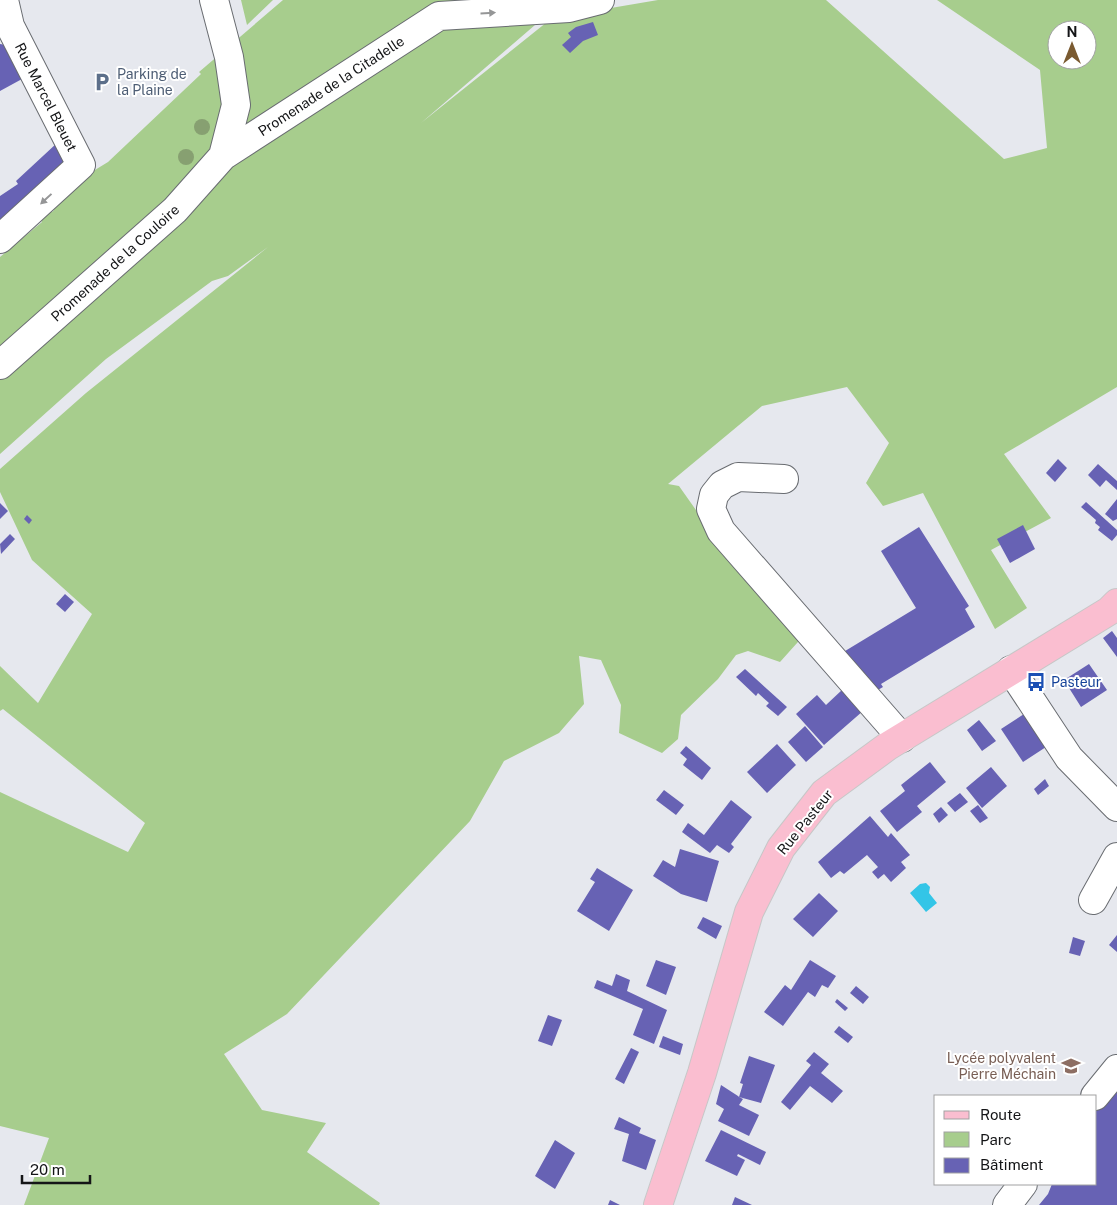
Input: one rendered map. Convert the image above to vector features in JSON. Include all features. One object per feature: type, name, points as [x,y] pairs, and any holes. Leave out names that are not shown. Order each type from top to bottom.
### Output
[{"type":"main road","name":"Rue Pasteur","points":[[658,1205],[702,1073],[749,912],[781,848],[824,793],[902,738],[1117,604]]},
{"type":"street","points":[[214,0],[229,57],[236,105],[223,156]]},
{"type":"street","name":"Promenade de la Citadelle","points":[[223,156],[439,16],[569,8],[600,0]]},
{"type":"street","name":"Rue Marcel Bleuet","points":[[0,239],[81,165],[4,19]]},
{"type":"street","name":"Promenade de la Couloire","points":[[0,365],[175,210],[223,156]]},
{"type":"street","points":[[784,479],[738,477],[722,484],[714,495],[712,509],[721,531],[902,738]]},
{"type":"street","points":[[1011,670],[1069,758],[1117,808]]},
{"type":"street","points":[[1093,900],[1117,858]]},
{"type":"street","points":[[1096,1095],[1117,1069]]},
{"type":"street","points":[[1007,1205],[1022,1185]]},
{"type":"green space","points":[[241,0],[273,0],[247,25]]},
{"type":"green space","points":[[283,0],[564,0],[421,123],[552,18],[658,0],[826,0],[1004,159],[1047,148],[1040,70],[937,0],[1117,0],[1117,387],[1004,454],[1051,518],[991,550],[1027,608],[995,629],[923,493],[883,506],[866,483],[889,443],[847,387],[762,406],[668,484],[679,486],[727,554],[806,633],[780,662],[748,651],[736,655],[718,679],[681,715],[678,739],[662,753],[619,733],[621,705],[601,660],[579,656],[584,704],[559,733],[504,761],[470,821],[287,1014],[224,1054],[262,1110],[326,1123],[307,1152],[380,1203],[379,1205],[24,1205],[49,1138],[0,1126],[0,792],[128,852],[145,823],[3,709],[0,711],[0,666],[38,703],[92,614],[32,560],[0,492],[0,469],[86,393],[268,247],[228,276],[212,281],[106,359],[0,454],[0,257],[42,222],[40,219],[50,211],[52,212],[54,210],[52,207],[90,173],[108,162],[201,74],[199,72]]},
{"type":"water","points":[[926,883],[930,887],[929,893],[937,903],[926,912],[910,893],[920,884]]},
{"type":"building","points":[[593,22],[598,35],[583,41],[570,53],[562,45],[571,37],[568,33],[576,27]]},
{"type":"building","points":[[0,44],[6,45],[22,79],[0,91]]},
{"type":"building","points":[[57,143],[68,161],[0,225],[0,196],[18,184],[16,181]]},
{"type":"building","points":[[1058,459],[1067,468],[1055,482],[1046,473]]},
{"type":"building","points":[[1098,464],[1117,481],[1117,490],[1106,480],[1100,487],[1088,475]]},
{"type":"building","points":[[1117,499],[1117,519],[1113,521],[1105,514]]},
{"type":"building","points":[[1086,502],[1117,530],[1117,535],[1112,541],[1098,530],[1100,527],[1095,523],[1096,520],[1081,507]]},
{"type":"building","points":[[0,503],[8,511],[0,519]]},
{"type":"building","points":[[27,515],[32,520],[29,524],[24,519]]},
{"type":"building","points":[[1023,525],[1035,549],[1010,563],[997,539]]},
{"type":"building","points":[[919,527],[969,606],[965,609],[975,627],[881,684],[883,687],[871,694],[863,711],[824,745],[796,714],[817,695],[826,705],[843,689],[822,665],[916,608],[881,551]]},
{"type":"building","points":[[10,534],[15,539],[1,554],[0,544]]},
{"type":"building","points":[[65,594],[74,602],[65,612],[56,604]]},
{"type":"building","points":[[1112,631],[1117,638],[1117,657],[1103,638]]},
{"type":"building","points":[[1089,664],[1107,690],[1081,707],[1064,680]]},
{"type":"building","points":[[745,669],[787,707],[778,716],[766,706],[769,703],[758,693],[756,696],[736,677]]},
{"type":"building","points":[[1024,714],[1046,747],[1023,762],[1001,729]]},
{"type":"building","points":[[979,720],[996,741],[982,751],[967,730]]},
{"type":"building","points":[[805,726],[823,747],[806,762],[788,742]]},
{"type":"building","points":[[777,744],[796,765],[767,793],[747,772]]},
{"type":"building","points":[[686,746],[711,768],[702,780],[683,765],[687,759],[680,753]]},
{"type":"building","points":[[930,762],[946,782],[917,806],[922,812],[897,832],[880,811],[905,791],[901,785]]},
{"type":"building","points":[[991,767],[1007,786],[982,808],[966,788]]},
{"type":"building","points":[[1045,779],[1049,786],[1038,795],[1034,789]]},
{"type":"building","points":[[664,790],[684,805],[676,815],[656,800]]},
{"type":"building","points":[[960,793],[968,802],[955,812],[947,803]]},
{"type":"building","points":[[731,800],[752,817],[731,844],[734,847],[729,853],[717,845],[710,853],[682,832],[688,823],[704,835]]},
{"type":"building","points":[[978,805],[988,818],[980,823],[970,811]]},
{"type":"building","points":[[941,807],[948,815],[939,823],[933,814]]},
{"type":"building","points":[[870,816],[888,837],[891,833],[910,855],[901,862],[906,868],[891,882],[884,874],[878,879],[872,872],[878,867],[867,855],[844,874],[840,871],[831,878],[818,862]]},
{"type":"building","points":[[680,849],[719,861],[707,902],[681,894],[653,876],[663,860],[675,867]]},
{"type":"building","points":[[597,868],[633,890],[609,931],[577,911],[595,882],[590,879]]},
{"type":"building","points":[[819,893],[838,911],[813,937],[793,919]]},
{"type":"building","points":[[703,917],[722,926],[716,939],[697,928]]},
{"type":"building","points":[[1117,935],[1117,952],[1109,945]]},
{"type":"building","points":[[1073,937],[1085,941],[1080,956],[1069,953]]},
{"type":"building","points":[[656,960],[676,967],[666,995],[646,986]]},
{"type":"building","points":[[810,960],[836,976],[828,988],[822,985],[815,997],[808,992],[783,1026],[764,1012],[785,985],[791,990]]},
{"type":"building","points":[[616,974],[630,980],[627,991],[667,1010],[654,1044],[633,1035],[643,1009],[594,988],[597,980],[612,986]]},
{"type":"building","points":[[856,986],[869,997],[863,1004],[850,993]]},
{"type":"building","points":[[837,999],[848,1008],[845,1011],[835,1002]]},
{"type":"building","points":[[548,1015],[562,1020],[552,1046],[538,1041]]},
{"type":"building","points":[[839,1026],[853,1037],[848,1043],[834,1032]]},
{"type":"building","points":[[663,1036],[683,1044],[680,1055],[659,1047]]},
{"type":"building","points":[[631,1048],[639,1052],[624,1084],[615,1079]]},
{"type":"building","points":[[814,1052],[829,1064],[821,1073],[843,1091],[832,1103],[810,1086],[790,1110],[781,1102],[811,1065],[806,1061]]},
{"type":"building","points":[[749,1056],[775,1065],[761,1103],[739,1097],[743,1084],[740,1083]]},
{"type":"building","points":[[1117,1083],[1117,1205],[1039,1205],[1048,1194],[1052,1185],[1097,1185],[1097,1110]]},
{"type":"building","points":[[721,1085],[743,1099],[739,1105],[759,1115],[749,1136],[718,1121],[724,1109],[716,1104]]},
{"type":"building","points":[[619,1117],[641,1128],[639,1133],[656,1140],[646,1170],[622,1161],[629,1134],[614,1129]]},
{"type":"building","points":[[721,1130],[766,1152],[760,1165],[738,1154],[737,1156],[745,1160],[737,1176],[705,1161]]},
{"type":"building","points":[[555,1140],[575,1153],[555,1189],[535,1176]]},
{"type":"building","points":[[735,1197],[752,1205],[732,1205]]},
{"type":"building","points":[[610,1200],[620,1205],[608,1205]]},
{"type":"place","name":"Parking de la Plaine","points":[[102,82]]},
{"type":"place","name":"Pasteur","points":[[1036,682]]},
{"type":"place","name":"Lycée polyvalent Pierre Méchain","points":[[1071,1066]]}]
